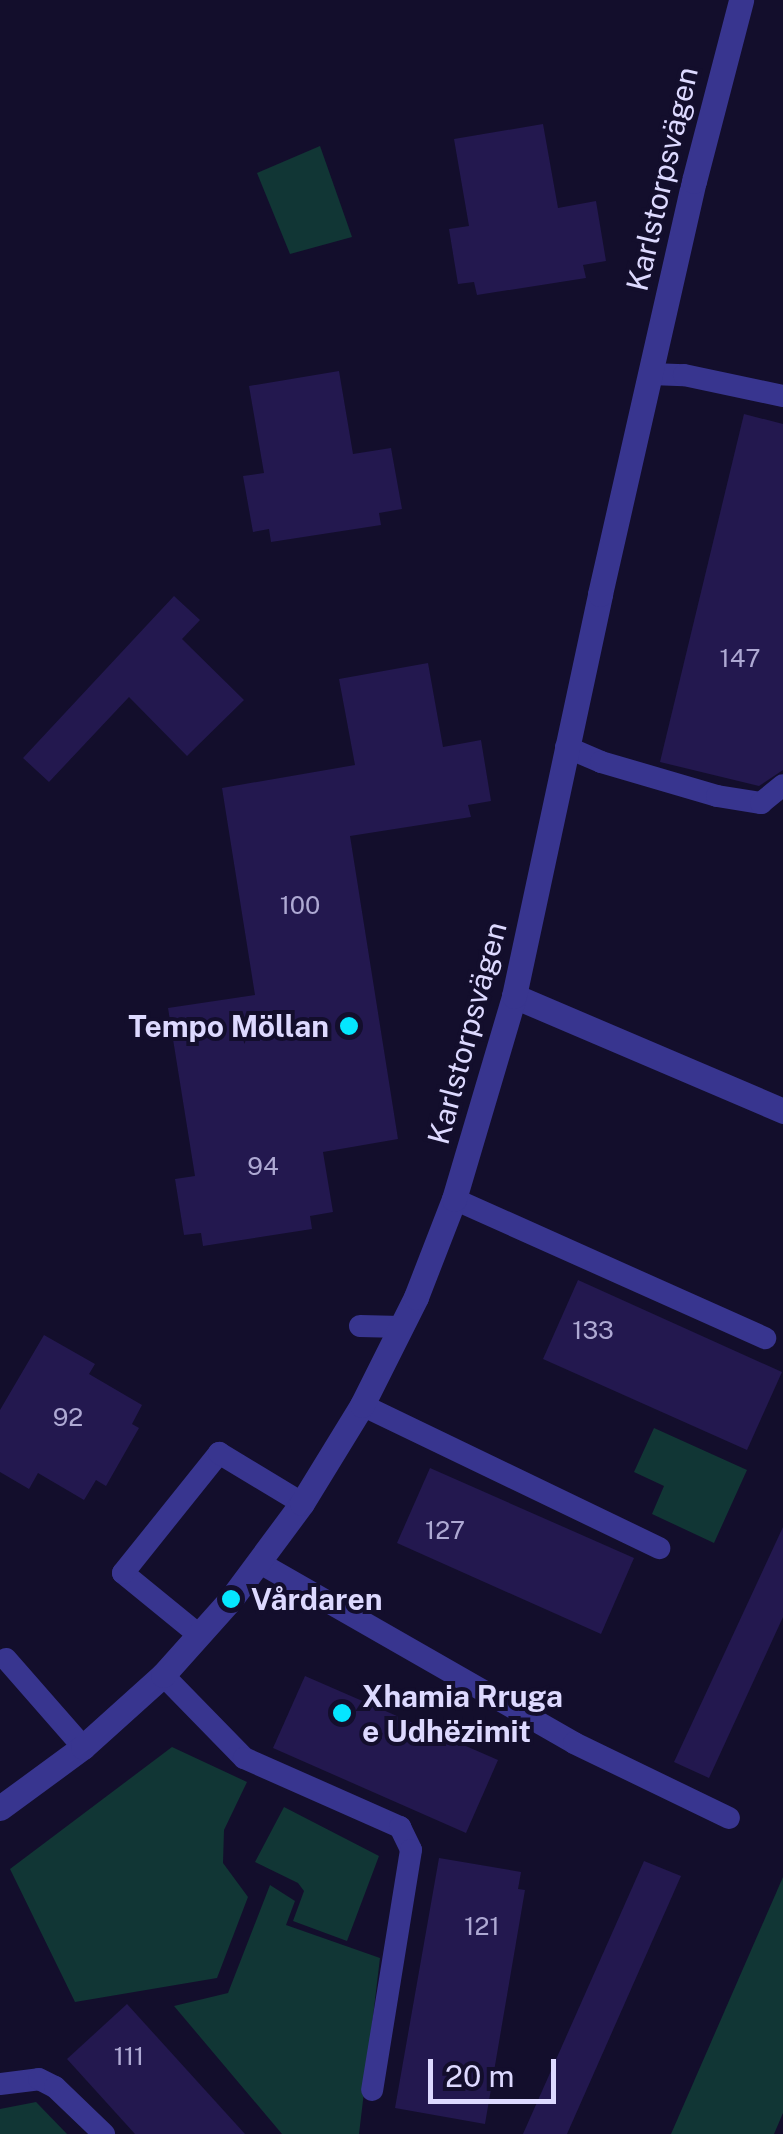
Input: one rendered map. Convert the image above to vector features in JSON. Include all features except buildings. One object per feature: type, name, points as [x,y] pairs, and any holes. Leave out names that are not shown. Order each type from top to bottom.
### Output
[{"type":"street","name":"Karlstorpsvägen","points":[[0,1808],[83,1747],[162,1675],[260,1564],[362,1405],[401,1327],[454,1199],[514,996],[650,374],[741,0]]},
{"type":"street","points":[[514,996],[783,1111]]},
{"type":"lane","points":[[650,374],[684,375],[783,396]]},
{"type":"lane","points":[[566,747],[601,762],[717,796],[761,803],[783,784]]},
{"type":"lane","points":[[454,1199],[764,1338]]},
{"type":"lane","points":[[360,1326],[401,1327]]},
{"type":"lane","points":[[362,1405],[660,1548]]},
{"type":"lane","points":[[200,1635],[123,1572],[218,1453],[302,1503]]},
{"type":"lane","points":[[260,1564],[574,1742],[729,1818]]},
{"type":"lane","points":[[6,1659],[83,1747]]},
{"type":"lane","points":[[162,1675],[244,1758],[400,1827],[411,1850],[372,2090]]},
{"type":"lane","points":[[0,2084],[39,2079],[55,2087],[104,2134]]},
{"type":"green space","points":[[320,146],[352,237],[290,254],[257,173]]},
{"type":"green space","points":[[654,1428],[747,1470],[714,1543],[652,1514],[664,1486],[634,1472]]},
{"type":"green space","points":[[172,1747],[247,1782],[224,1830],[223,1863],[248,1897],[217,1978],[75,2002],[10,1869]]},
{"type":"green space","points":[[284,1807],[379,1856],[347,1941],[293,1921],[304,1891],[298,1883],[255,1862]]},
{"type":"green space","points":[[783,1877],[783,2113],[774,2134],[671,2134]]},
{"type":"green space","points":[[270,1885],[295,1901],[286,1925],[380,1958],[359,2134],[282,2134],[174,2006],[228,1993]]},
{"type":"green space","points":[[36,2102],[67,2134],[0,2134],[0,2109]]},
{"type":"place","name":"Tempo Möllan","points":[[349,1026]]},
{"type":"place","name":"Vårdaren","points":[[231,1599]]},
{"type":"place","name":"Xhamia Rruga e Udhëzimit","points":[[342,1713]]}]
